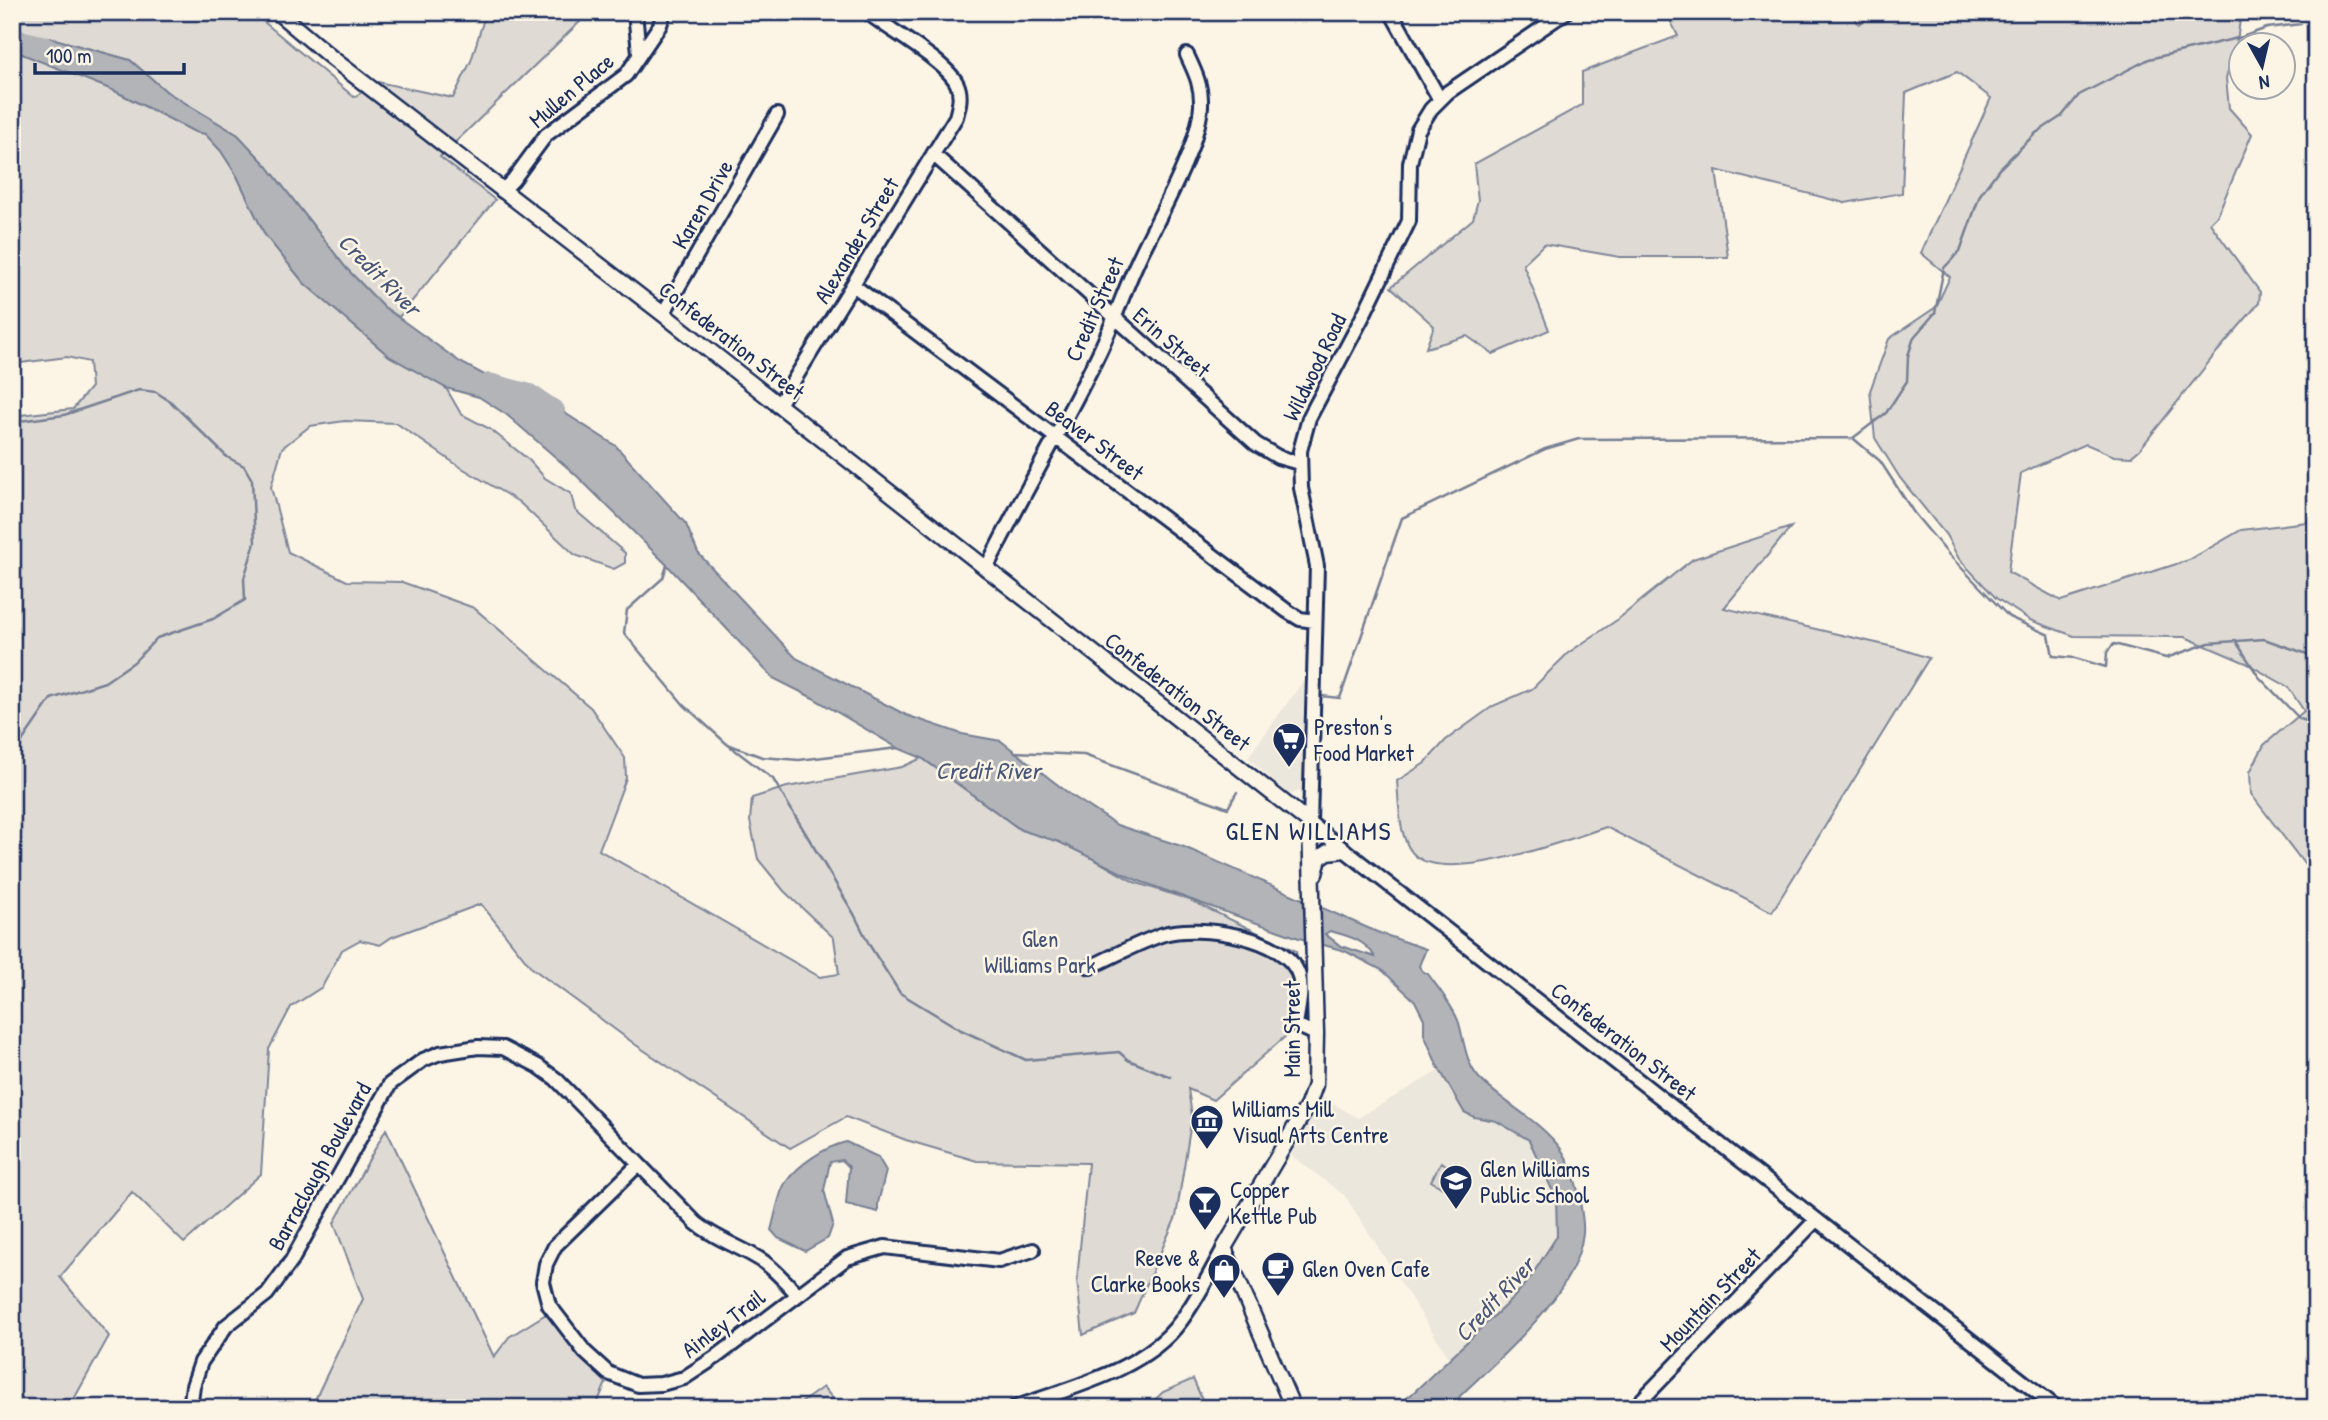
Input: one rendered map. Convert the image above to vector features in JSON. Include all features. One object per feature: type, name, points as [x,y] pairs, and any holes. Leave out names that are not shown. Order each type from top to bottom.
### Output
[{"type":"main road","name":"Confederation Street","points":[[277,12],[334,60],[663,314],[1310,823]]},
{"type":"main road","name":"Main Street","points":[[1224,1248],[1308,1105],[1315,1085],[1310,823]]},
{"type":"main road","points":[[1312,892],[1319,858],[1328,852],[1344,850]]},
{"type":"main road","points":[[1224,1248],[1293,1408]]},
{"type":"street","name":"Mullen Place","points":[[635,12],[639,53]]},
{"type":"street","name":"Mullen Place","points":[[502,191],[546,135],[626,75],[660,25],[664,12]]},
{"type":"street","name":"Alexander Street","points":[[778,406],[956,117],[960,93],[955,81],[944,69],[867,12]]},
{"type":"street","points":[[1391,12],[1440,100]]},
{"type":"street","name":"Wildwood Road","points":[[1310,823],[1317,566],[1301,488],[1299,463],[1304,432],[1409,221],[1410,163],[1418,130],[1431,109],[1448,92],[1566,12]]},
{"type":"street","name":"Credit Street","points":[[986,569],[1057,438],[1099,353],[1122,293],[1178,177],[1201,106],[1199,81],[1187,55]]},
{"type":"street","name":"Karen Drive","points":[[663,314],[777,115]]},
{"type":"street","name":"Erin Street","points":[[933,154],[1256,444],[1278,457],[1299,463]]},
{"type":"street","name":"Beaver Street","points":[[853,285],[1287,611],[1300,619],[1315,621]]},
{"type":"street","name":"Confederation Street","points":[[1310,823],[2057,1408]]},
{"type":"street","points":[[1090,967],[1164,934],[1189,929],[1246,937],[1288,958],[1299,975],[1300,996],[1296,1025],[1315,1034]]},
{"type":"street","name":"Barraclough Boulevard","points":[[190,1408],[201,1362],[226,1326],[267,1294],[292,1260],[390,1084],[423,1060],[457,1049],[503,1048],[538,1066],[556,1079],[696,1223],[711,1235],[767,1264],[797,1294]]},
{"type":"street","name":"Ainley Trail","points":[[638,1165],[555,1246],[546,1264],[543,1282],[549,1305],[585,1352],[608,1373],[638,1385],[661,1384],[684,1378],[847,1258],[886,1247],[999,1261],[1033,1250]]},
{"type":"street","name":"Mountain Street","points":[[1634,1408],[1816,1220]]},
{"type":"street","points":[[1014,1408],[1093,1379],[1146,1355],[1179,1324],[1224,1248]]},
{"type":"shaded area","points":[[1304,680],[1303,790],[1288,795],[1248,757]]},
{"type":"shaded area","name":"Glen Williams Public School","points":[[1440,1070],[1464,1112],[1474,1117],[1496,1121],[1529,1140],[1552,1187],[1557,1207],[1558,1236],[1530,1278],[1450,1359],[1345,1196],[1291,1155],[1322,1097],[1358,1118]]},
{"type":"green space","points":[[12,12],[252,12],[354,97],[378,82],[453,98],[471,61],[486,12],[590,12],[440,157],[495,200],[399,317],[384,307],[346,268],[267,166],[238,135],[167,92],[130,60],[51,38],[12,40]]},
{"type":"green space","points":[[1666,12],[1850,12],[1859,24],[1876,12],[2241,12],[2238,32],[2226,32],[2226,102],[2252,134],[2217,216],[2210,223],[2260,292],[2259,303],[2131,457],[2114,456],[2086,444],[2021,473],[2008,572],[2061,601],[2189,560],[2241,530],[2316,521],[2316,874],[2305,865],[2251,794],[2250,772],[2264,745],[2304,711],[2288,687],[2246,663],[2185,637],[2074,636],[2030,620],[1996,598],[1959,559],[1946,535],[1900,478],[1875,438],[1870,391],[1889,339],[1936,307],[1950,277],[1921,253],[1991,98],[1957,72],[1906,93],[1902,193],[1845,203],[1716,170],[1728,257],[1620,257],[1544,244],[1523,264],[1549,330],[1493,354],[1467,336],[1426,348],[1434,326],[1391,287],[1473,219],[1478,200],[1474,164],[1582,105],[1582,72],[1678,36]]},
{"type":"green space","name":"Glen Williams Park","points":[[12,50],[115,91],[195,132],[205,133],[237,176],[265,235],[304,283],[389,356],[446,388],[461,414],[490,429],[529,460],[545,478],[571,494],[575,510],[625,553],[625,563],[614,569],[575,555],[519,502],[457,465],[396,423],[345,421],[310,426],[282,448],[271,487],[288,552],[347,581],[402,582],[474,608],[591,708],[625,758],[626,778],[599,850],[820,977],[839,974],[834,938],[784,891],[758,859],[750,821],[752,798],[787,787],[902,767],[922,758],[1021,830],[1066,843],[1134,882],[1190,900],[1296,951],[1305,1019],[1213,1100],[1188,1089],[1192,1116],[1176,1217],[1134,1313],[1083,1335],[1077,1280],[1088,1163],[977,1161],[906,1140],[846,1117],[790,1148],[636,1045],[532,968],[481,904],[392,937],[380,945],[360,940],[342,950],[322,987],[291,1007],[269,1049],[261,1174],[184,1243],[132,1192],[60,1277],[109,1336],[69,1408],[12,1408],[12,416],[73,409],[91,387],[89,362],[67,357],[12,364]]},
{"type":"green space","points":[[1791,527],[1724,608],[1898,648],[1929,658],[1772,912],[1606,827],[1539,849],[1482,862],[1434,864],[1417,857],[1411,851],[1401,822],[1397,781],[1425,763],[1446,740],[1493,706],[1532,689],[1568,653],[1617,620],[1693,559]]},
{"type":"green space","points":[[386,1129],[494,1357],[509,1337],[546,1314],[606,1383],[595,1408],[311,1408],[363,1299],[334,1223]]},
{"type":"green space","points":[[1441,1162],[1457,1171],[1446,1190],[1431,1181]]},
{"type":"green space","points":[[1193,1379],[1206,1408],[1146,1408],[1163,1392]]},
{"type":"green space","points":[[823,1387],[841,1408],[794,1408]]},
{"type":"water","name":"Credit River","points":[[51,38],[130,60],[167,92],[238,135],[267,166],[346,268],[384,307],[460,362],[507,387],[549,403],[616,446],[686,524],[698,553],[796,658],[906,715],[962,734],[1001,741],[1071,795],[1117,825],[1184,847],[1377,932],[1426,949],[1419,966],[1428,974],[1453,1010],[1468,1059],[1475,1072],[1488,1087],[1538,1125],[1556,1143],[1568,1161],[1576,1182],[1583,1233],[1578,1256],[1553,1301],[1516,1342],[1460,1396],[1454,1408],[1394,1408],[1514,1297],[1530,1278],[1557,1236],[1556,1198],[1529,1140],[1496,1121],[1474,1117],[1464,1112],[1437,1065],[1424,1034],[1424,1019],[1415,1001],[1382,970],[1345,951],[1299,938],[1134,879],[1059,842],[1021,830],[922,758],[898,748],[773,678],[667,565],[576,475],[507,415],[479,397],[446,388],[389,356],[304,283],[265,235],[237,176],[221,151],[205,134],[195,132],[115,91],[12,50],[12,40]],"holes":[[[1330,931],[1361,943],[1375,957],[1341,946],[1325,934]]]},
{"type":"water","points":[[846,1142],[878,1157],[886,1171],[878,1212],[846,1204],[849,1167],[842,1160],[830,1162],[824,1190],[833,1224],[828,1238],[805,1251],[778,1238],[771,1230],[786,1182],[813,1157]]},
{"type":"waterway","points":[[1321,696],[1340,698],[1402,518],[1545,449],[1579,439],[1853,438],[1886,413],[1907,381],[1908,356],[1914,337],[1935,313],[1944,268],[1960,251],[1980,195],[1999,169],[2036,133],[2062,116],[2079,95],[2149,59],[2242,37],[2267,28],[2301,24]]},
{"type":"waterway","name":"Credit River","points":[[12,37],[45,45]]},
{"type":"waterway","name":"Credit River","points":[[489,382],[530,393],[556,410]]},
{"type":"waterway","points":[[12,422],[64,415],[139,390],[156,392],[171,402],[227,457],[244,466],[252,480],[255,543],[244,578],[245,600],[213,619],[157,638],[134,662],[105,682],[51,699],[12,756]]},
{"type":"waterway","points":[[1854,439],[1880,461],[1914,513],[1949,555],[2009,617],[2049,635],[2053,656],[2075,658],[2106,667],[2107,652],[2114,644],[2166,658],[2209,643],[2264,639],[2316,657]]},
{"type":"waterway","points":[[667,565],[663,578],[627,610],[624,633],[684,705],[727,744],[773,779],[900,993],[961,1030],[1026,1060],[1119,1052],[1128,1060],[1171,1077]]},
{"type":"waterway","points":[[2235,640],[2259,677],[2300,719],[2316,724]]},
{"type":"waterway","points":[[730,745],[762,757],[799,760],[898,748]]},
{"type":"waterway","points":[[1014,752],[1084,755],[1228,808],[1237,792]]},
{"type":"place","name":"Preston's Food Market","points":[[1289,769]]},
{"type":"place","name":"Williams Mill Visual Arts Centre","points":[[1207,1151]]},
{"type":"place","name":"Glen Williams Public School","points":[[1456,1211]]},
{"type":"place","name":"Copper Kettle Pub","points":[[1205,1232]]},
{"type":"place","name":"Glen Oven Cafe","points":[[1278,1298]]},
{"type":"place","name":"Reeve & Clarke Books","points":[[1224,1300]]},
{"type":"district","name":"GLEN WILLIAMS","points":[[1309,830]]}]
